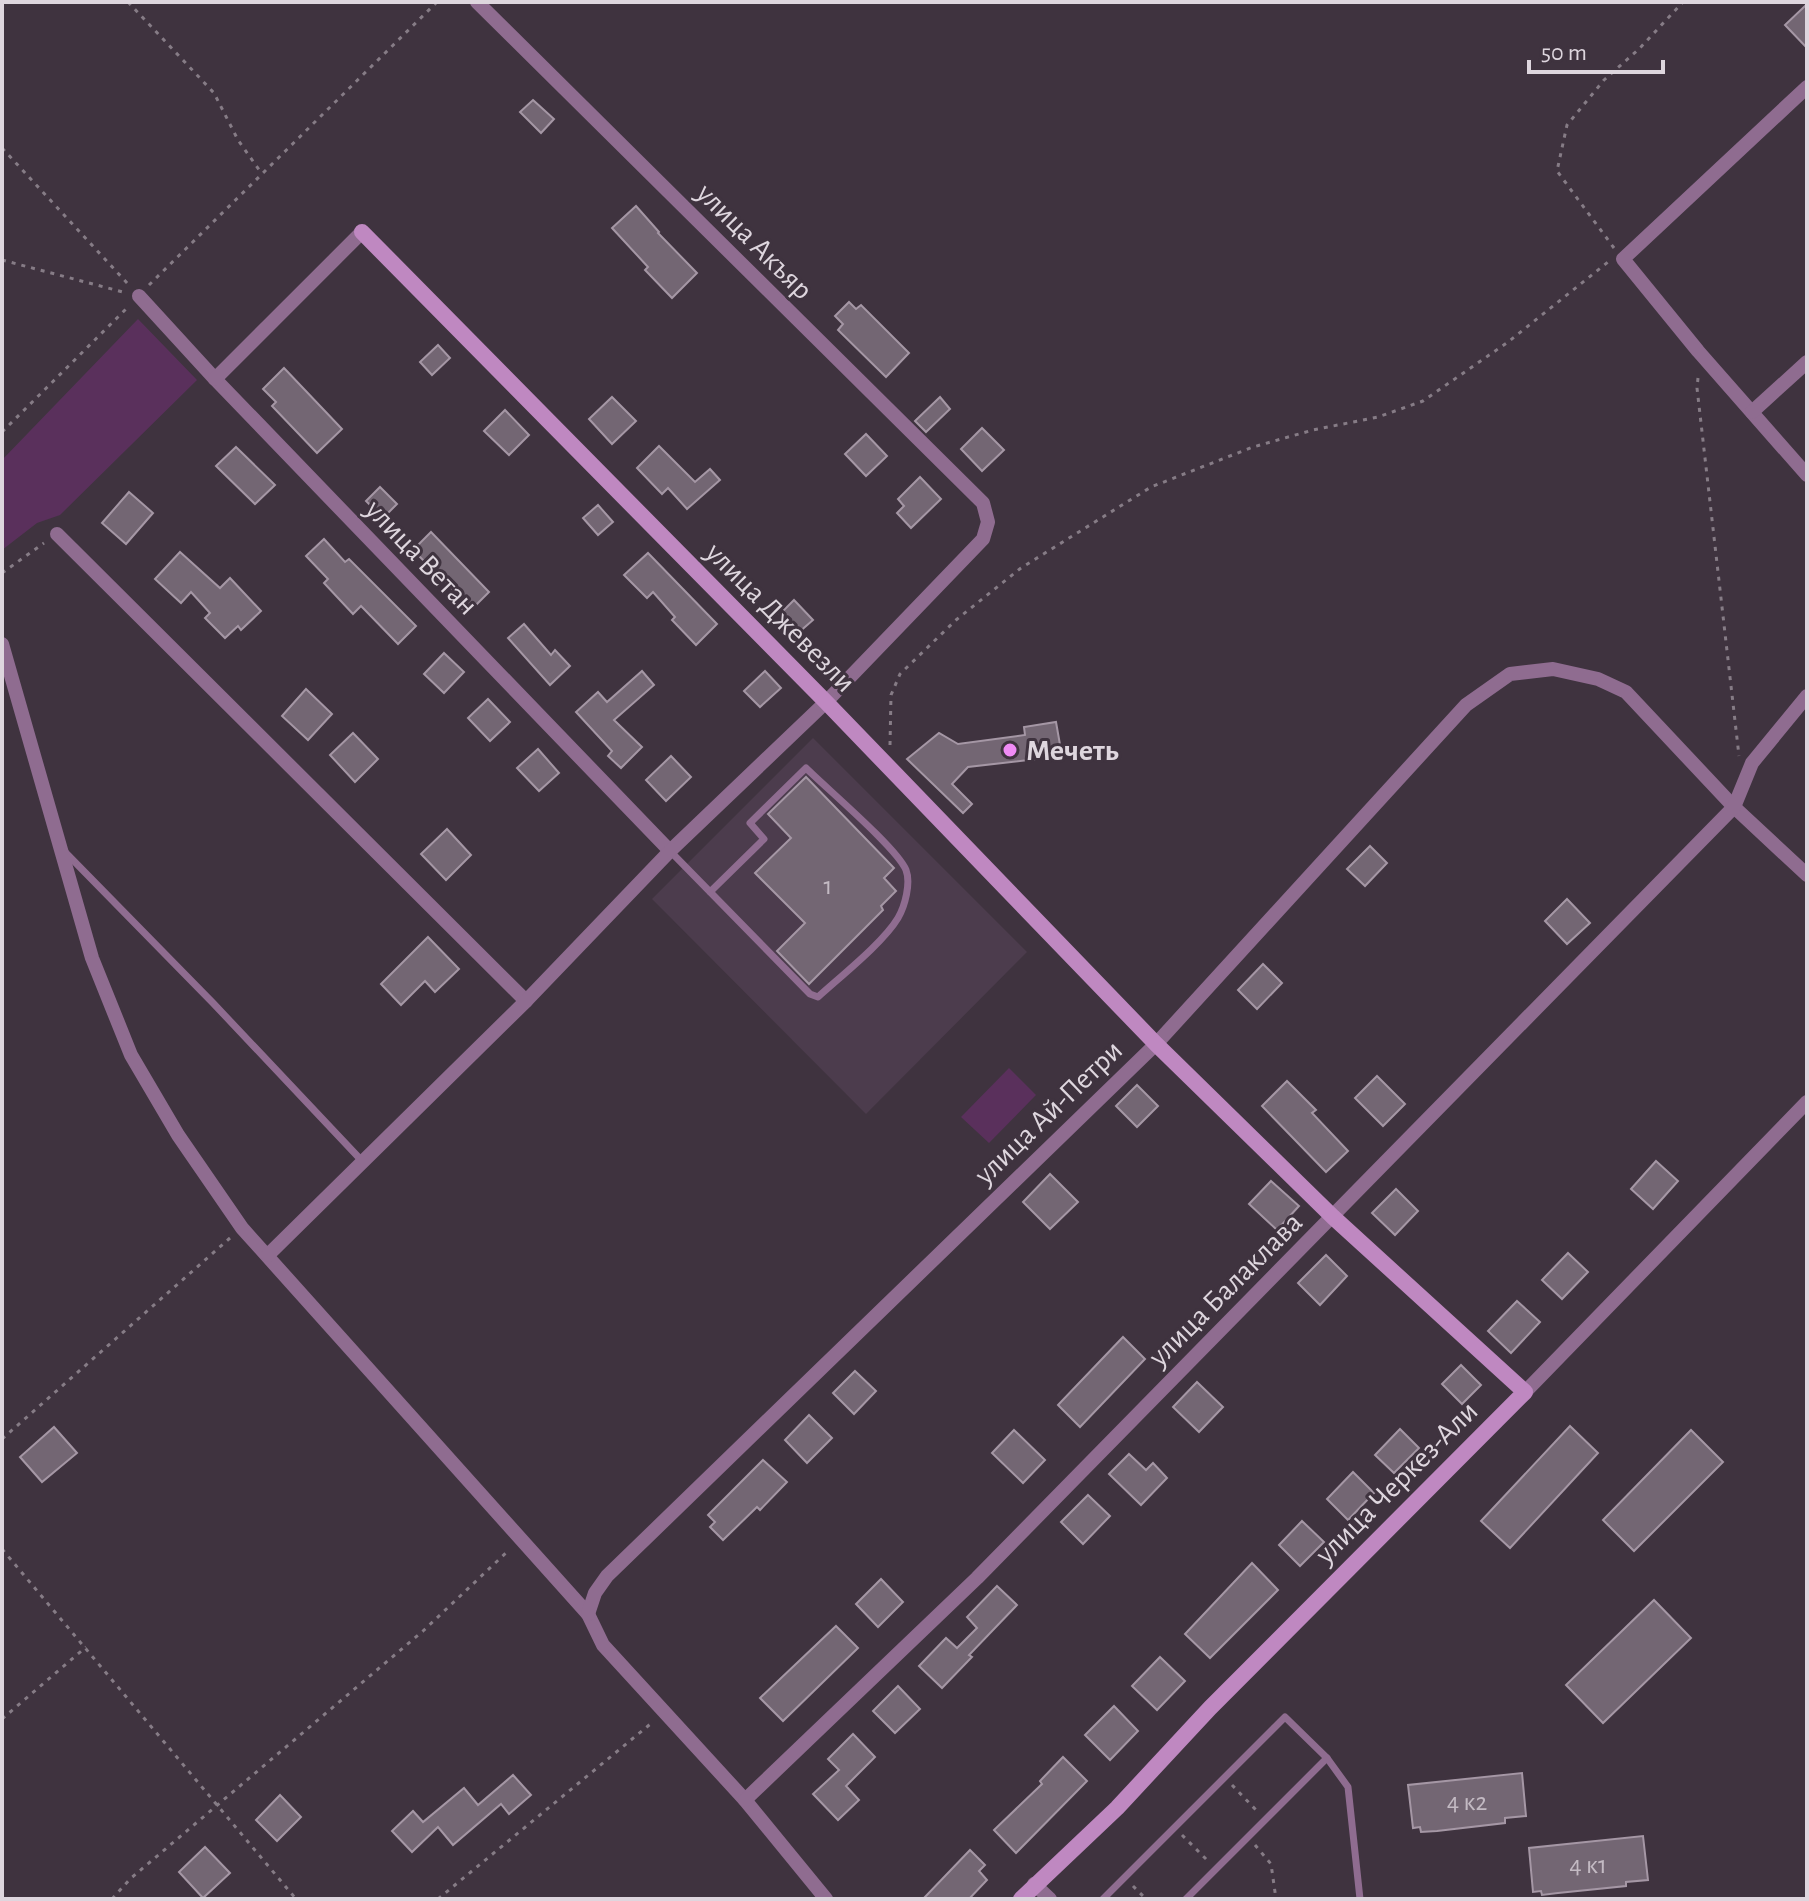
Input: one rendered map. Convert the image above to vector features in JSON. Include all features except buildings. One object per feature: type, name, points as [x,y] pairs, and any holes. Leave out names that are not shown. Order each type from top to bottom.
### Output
[{"type":"street","name":"улица Акъяр","points":[[477,2],[983,503],[988,522],[983,539],[826,702]]},
{"type":"street","points":[[1807,87],[1623,259],[1807,475]]},
{"type":"street","name":"улица Джевезли","points":[[362,232],[826,702],[1156,1044],[1333,1217],[1525,1392]]},
{"type":"street","points":[[215,379],[362,232]]},
{"type":"street","name":"улица Ветан","points":[[139,296],[215,379],[670,851]]},
{"type":"street","points":[[1752,412],[1807,362]]},
{"type":"street","points":[[57,534],[526,1001]]},
{"type":"street","points":[[2,644],[92,958],[131,1055],[178,1135],[242,1228],[588,1614],[603,1645],[745,1800],[826,1899]]},
{"type":"street","name":"улица Ай-Петри","points":[[588,1614],[595,1593],[607,1576],[1156,1044],[1466,705],[1510,674],[1553,669],[1598,679],[1626,692],[1734,807],[1807,875]]},
{"type":"street","points":[[1734,807],[1752,763],[1807,696]]},
{"type":"street","points":[[268,1255],[526,1001],[670,851],[826,702]]},
{"type":"street","name":"улица Балаклава","points":[[745,1800],[977,1578],[1734,807]]},
{"type":"street","name":"улица Черкез-Али","points":[[1021,1899],[1117,1808],[1210,1708],[1525,1392],[1807,1102]]},
{"type":"street","points":[[1034,1884],[1050,1899]]},
{"type":"lane","points":[[670,851],[710,892],[810,994],[818,997],[888,931],[899,916],[907,891],[906,870],[888,848],[806,768],[750,823],[764,839],[710,892]]},
{"type":"lane","points":[[60,847],[224,1014],[363,1162]]},
{"type":"lane","points":[[1104,1899],[1285,1717],[1327,1758],[1348,1787],[1360,1899]]},
{"type":"lane","points":[[1186,1899],[1327,1758]]},
{"type":"path","points":[[128,2],[214,93],[238,140],[262,174]]},
{"type":"path","points":[[2,432],[437,2]]},
{"type":"path","points":[[890,768],[891,695],[900,674],[956,620],[1021,568],[1151,487],[1253,447],[1313,430],[1378,417],[1423,401],[1508,342],[1618,254],[1557,171],[1567,125],[1604,80],[1639,49],[1683,2]]},
{"type":"path","points":[[2,148],[139,296]]},
{"type":"path","points":[[2,260],[139,296]]},
{"type":"path","points":[[1701,354],[1697,388],[1739,755]]},
{"type":"path","points":[[2,573],[57,534]]},
{"type":"path","points":[[2,1439],[242,1228]]},
{"type":"path","points":[[112,1899],[130,1879],[423,1631],[520,1539]]},
{"type":"path","points":[[2,1549],[296,1899]]},
{"type":"path","points":[[2,1719],[86,1647]]},
{"type":"path","points":[[438,1899],[665,1713]]},
{"type":"path","points":[[1224,1778],[1266,1819]]},
{"type":"path","points":[[1175,1827],[1216,1869]]},
{"type":"path","points":[[1248,1837],[1271,1864],[1276,1899]]},
{"type":"path","points":[[1125,1878],[1146,1899]]},
{"type":"shaded area","points":[[138,319],[197,380],[60,515],[37,523],[2,550],[2,460]]},
{"type":"shaded area","points":[[813,738],[1027,952],[866,1114],[652,899]]},
{"type":"shaded area","points":[[1009,1068],[1036,1095],[989,1143],[961,1117]]},
{"type":"place","name":"Мечеть","points":[[1010,750]]}]
